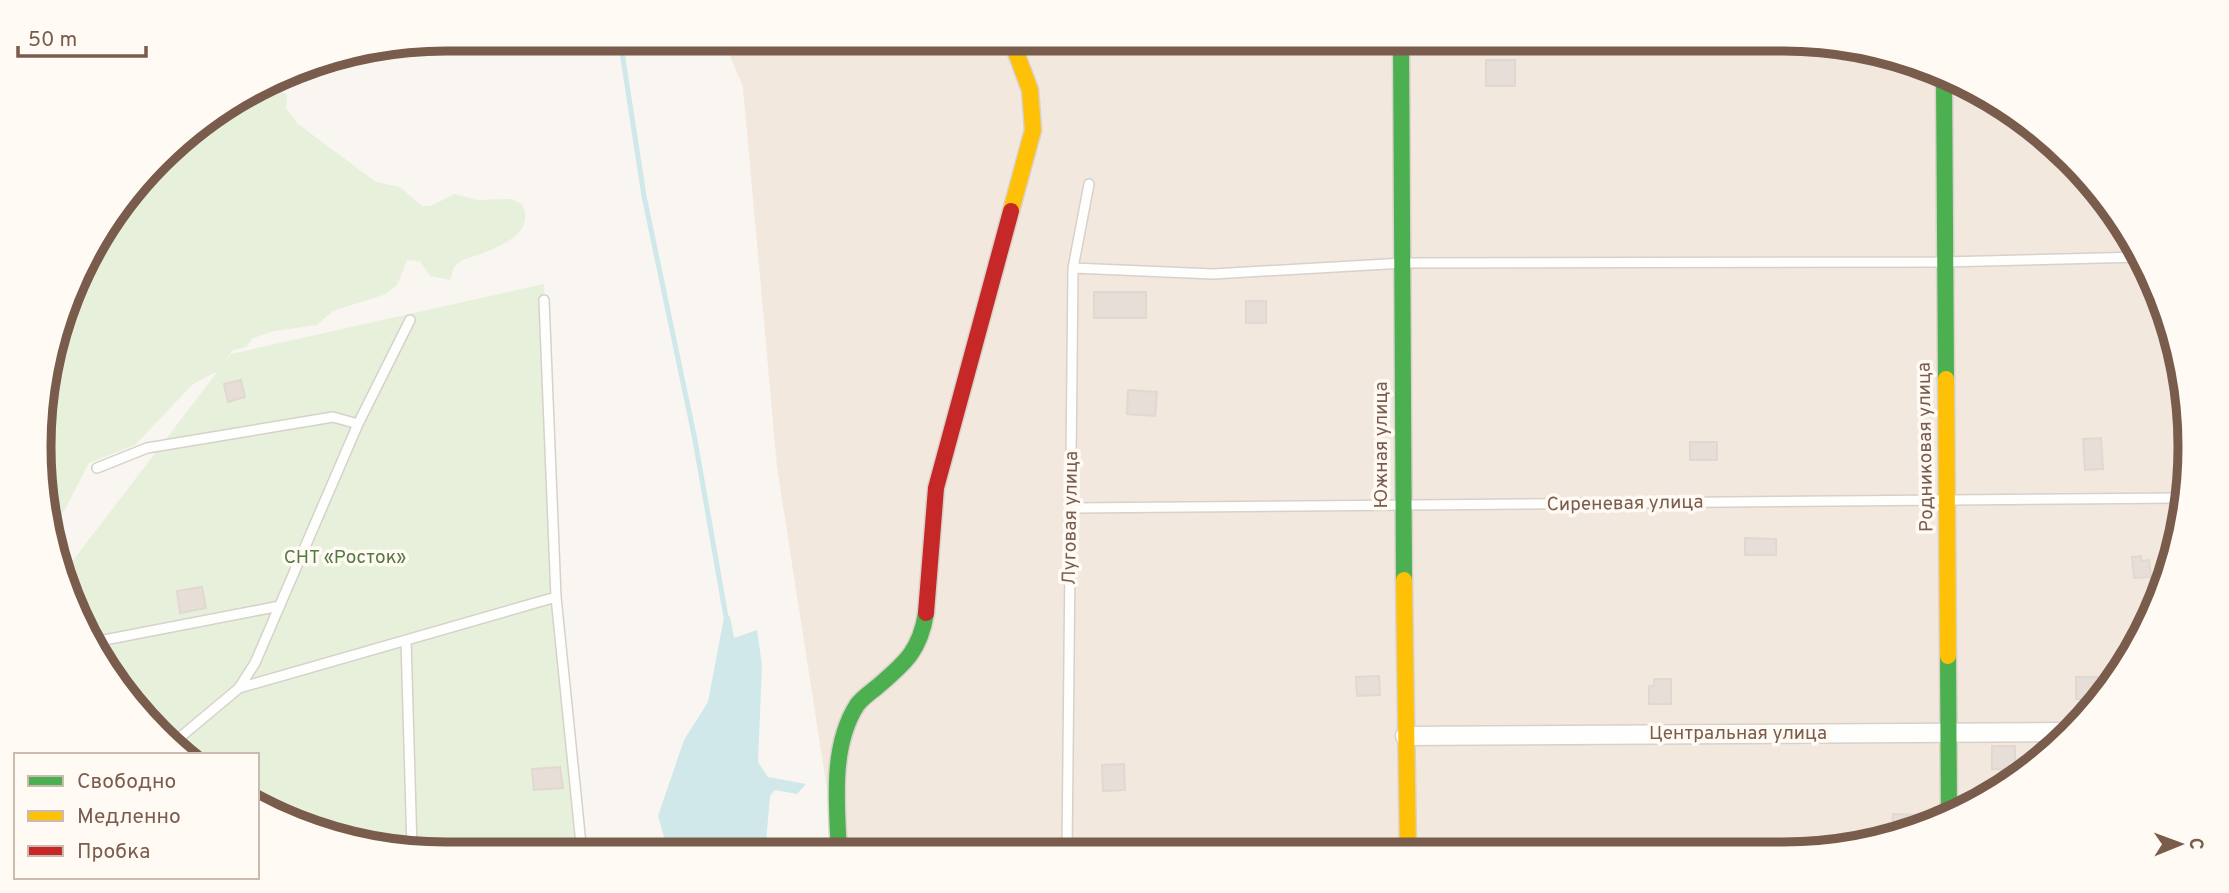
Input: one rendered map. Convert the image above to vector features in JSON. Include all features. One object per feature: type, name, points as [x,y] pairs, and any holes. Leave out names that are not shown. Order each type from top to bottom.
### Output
[{"type":"street","points":[[839,842],[837,792],[843,738],[858,704],[911,657],[923,631],[930,586],[936,488],[1033,130],[1030,90],[1016,51]]},
{"type":"street","name":"Южная улица","points":[[1401,51],[1408,842]]},
{"type":"street","name":"Родниковая улица","points":[[1944,86],[1949,805]]},
{"type":"street","name":"Центральная улица","points":[[1405,736],[2056,732]]},
{"type":"lane","name":"Луговая улица","points":[[1067,842],[1073,268],[1089,184]]},
{"type":"lane","points":[[1073,268],[1213,274],[1404,263],[1944,262],[2130,257]]},
{"type":"lane","points":[[544,300],[556,597],[581,842]]},
{"type":"lane","points":[[179,738],[239,688],[255,663],[358,424],[410,320]]},
{"type":"lane","points":[[97,468],[160,445],[333,417],[358,424]]},
{"type":"lane","name":"Сиреневая улица","points":[[1072,508],[2175,498]]},
{"type":"lane","points":[[239,688],[556,597]]},
{"type":"lane","points":[[102,640],[280,606]]},
{"type":"lane","points":[[406,640],[412,840]]},
{"type":"shaded area","points":[[728,51],[1783,51],[1860,58],[1910,72],[1980,104],[2002,117],[2043,149],[2096,206],[2112,227],[2137,271],[2165,344],[2177,421],[2175,498],[2157,574],[2137,622],[2112,666],[2080,707],[2043,744],[2002,776],[1958,801],[1910,821],[1860,835],[1783,842],[835,842],[777,467],[743,87]]},
{"type":"green space","name":"СНТ «Росток»","points":[[279,88],[287,95],[286,108],[298,124],[376,182],[400,187],[422,206],[431,206],[454,194],[478,200],[511,199],[522,204],[525,216],[523,226],[516,235],[495,248],[461,261],[454,267],[450,280],[430,276],[420,261],[407,260],[397,285],[386,294],[333,311],[317,325],[274,331],[253,338],[246,347],[233,350],[222,365],[231,354],[544,284],[574,842],[446,842],[395,839],[344,829],[295,812],[259,794],[259,753],[197,753],[149,707],[117,666],[92,622],[69,565],[218,371],[193,384],[135,445],[89,463],[57,521],[51,446],[54,395],[64,344],[81,295],[117,227],[149,186],[186,149],[227,117]]},
{"type":"water","points":[[725,612],[730,617],[734,638],[757,630],[762,665],[758,762],[768,777],[806,784],[797,794],[775,790],[770,796],[766,842],[666,842],[658,816],[684,740],[708,702]]},
{"type":"building","points":[[1486,60],[1515,60],[1515,86],[1486,86]]},
{"type":"building","points":[[1094,292],[1146,292],[1146,318],[1094,318]]},
{"type":"building","points":[[1246,301],[1266,301],[1266,323],[1246,323]]},
{"type":"building","points":[[241,380],[245,397],[228,402],[224,384]]},
{"type":"building","points":[[1128,390],[1157,392],[1155,416],[1127,414]]},
{"type":"building","points":[[2101,438],[2103,469],[2085,470],[2083,439]]},
{"type":"building","points":[[1690,442],[1717,442],[1717,460],[1690,460]]},
{"type":"building","points":[[1745,538],[1776,539],[1776,555],[1745,555]]},
{"type":"building","points":[[2141,556],[2141,561],[2149,560],[2151,577],[2134,578],[2132,557]]},
{"type":"building","points":[[202,587],[206,608],[180,613],[177,591]]},
{"type":"building","points":[[1379,676],[1380,695],[1357,696],[1356,677]]},
{"type":"building","points":[[2076,677],[2104,677],[2086,699],[2076,699]]},
{"type":"building","points":[[1654,679],[1671,679],[1671,704],[1649,704],[1649,686],[1654,686]]},
{"type":"building","points":[[1992,746],[2015,746],[2015,766],[2010,770],[1992,769]]},
{"type":"building","points":[[1124,764],[1125,790],[1103,791],[1102,765]]},
{"type":"building","points":[[560,767],[563,788],[534,790],[532,769]]},
{"type":"building","points":[[1893,814],[1920,815],[1920,817],[1892,827]]},
{"type":"waterway","points":[[622,51],[644,196],[695,440],[726,617]]},
{"type":"traffic: fast","points":[[1401,51],[1404,580]]},
{"type":"traffic: fast","points":[[1944,86],[1946,379]]},
{"type":"traffic: fast","points":[[838,842],[837,777],[848,721],[859,702],[896,671],[910,655],[920,637],[926,613]]},
{"type":"traffic: fast","points":[[1948,656],[1949,805]]},
{"type":"traffic: slow","points":[[1011,211],[1033,130],[1030,90],[1015,51]]},
{"type":"traffic: slow","points":[[1946,379],[1948,656]]},
{"type":"traffic: slow","points":[[1404,580],[1408,842]]},
{"type":"traffic: jam","points":[[926,613],[936,488],[1011,211]]}]
